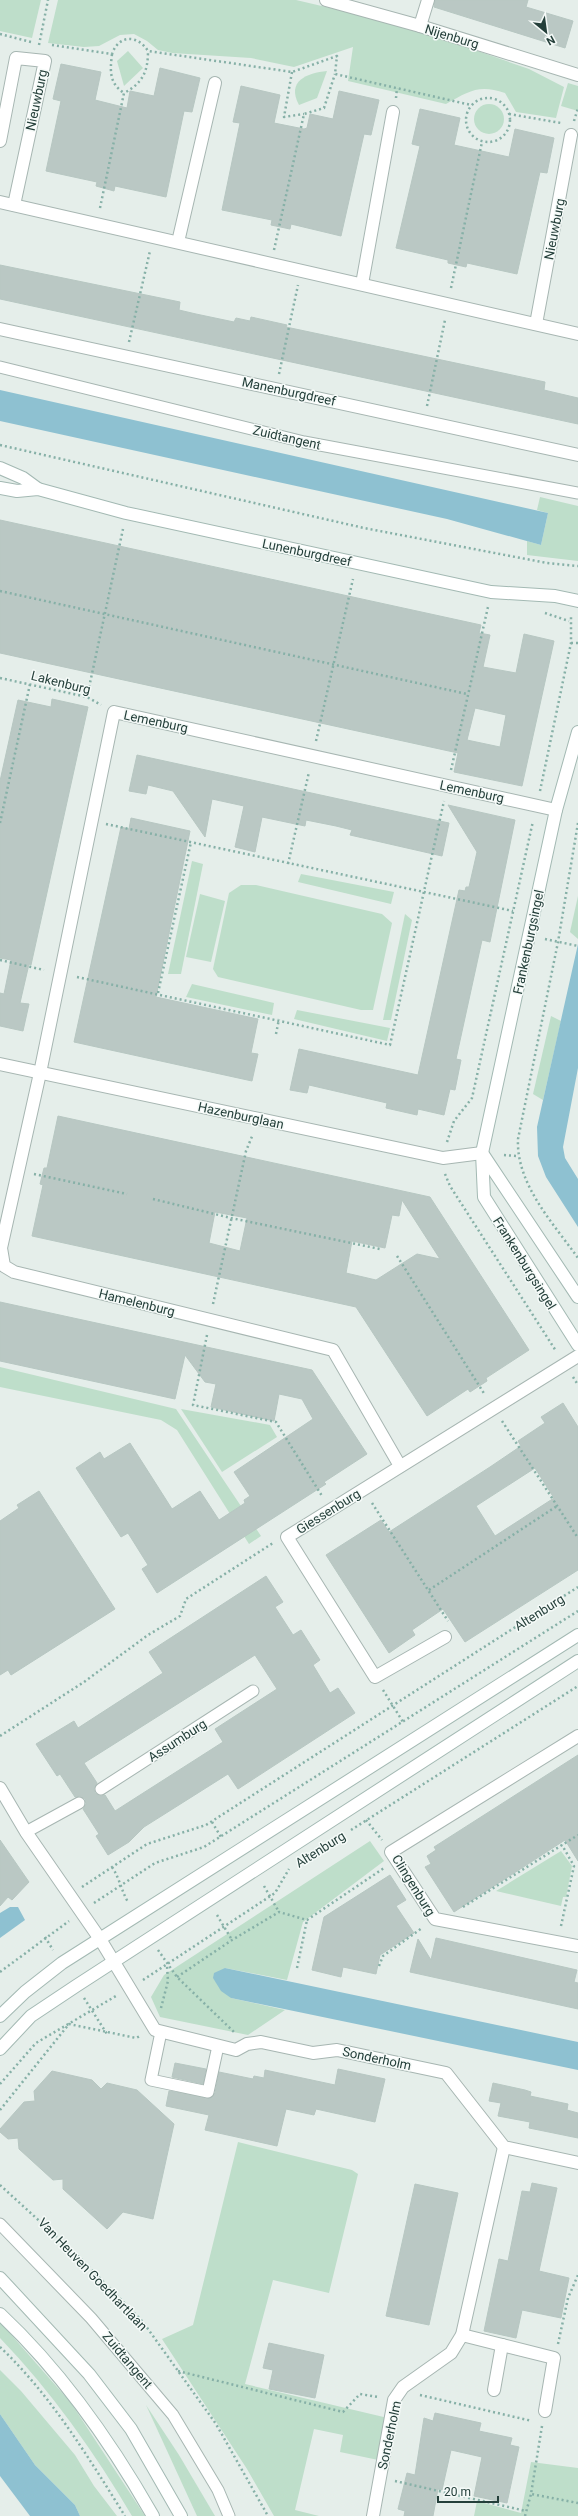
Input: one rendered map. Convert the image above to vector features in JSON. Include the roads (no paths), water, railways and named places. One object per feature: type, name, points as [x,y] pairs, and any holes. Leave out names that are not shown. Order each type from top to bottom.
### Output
[{"type":"street","name":"Nijenburg","points":[[326,0],[420,26],[578,75]]},
{"type":"street","points":[[420,26],[428,0]]},
{"type":"street","name":"Nieuwburg","points":[[0,141],[16,58],[36,58],[45,61],[14,205]]},
{"type":"street","points":[[178,242],[215,83]]},
{"type":"street","points":[[362,284],[393,112]]},
{"type":"street","name":"Nieuwburg","points":[[536,324],[569,129]]},
{"type":"street","points":[[0,202],[578,334]]},
{"type":"street","name":"Manenburgdreef","points":[[0,329],[424,420],[578,455]]},
{"type":"street","name":"Lunenburgdreef","points":[[0,468],[23,478],[38,489]]},
{"type":"street","name":"Lunenburgdreef","points":[[0,488],[17,490],[38,489],[126,513],[491,592],[555,596],[578,601]]},
{"type":"street","name":"Lemenburg","points":[[40,1073],[114,712],[556,810]]},
{"type":"street","name":"Frankenburgsingel","points":[[578,732],[556,810],[482,1153],[484,1197],[578,1345]]},
{"type":"street","name":"Hazenburglaan","points":[[0,1064],[443,1158],[482,1153]]},
{"type":"street","name":"Hamelenburg","points":[[40,1073],[1,1248],[4,1266],[14,1272],[332,1350],[400,1466]]},
{"type":"street","name":"Frankenburgsingel","points":[[482,1153],[578,1297]]},
{"type":"street","name":"Giessenburg","points":[[445,1637],[375,1677],[287,1537],[578,1356]]},
{"type":"street","points":[[0,2016],[25,1992],[62,1963],[578,1635]]},
{"type":"street","name":"Altenburg","points":[[0,2048],[31,2016],[578,1661]]},
{"type":"street","name":"Clingenburg","points":[[578,1736],[393,1856],[435,1919],[578,1946]]},
{"type":"street","points":[[0,1788],[26,1832],[70,1894],[100,1940],[114,1962],[128,1989],[155,2030],[161,2032]]},
{"type":"street","name":"Sonderholm","points":[[161,2032],[236,2050],[247,2044],[261,2042],[313,2054],[336,2050],[446,2073],[504,2147],[462,2335],[451,2353],[398,2395],[373,2516]]},
{"type":"street","points":[[504,2147],[578,2163]]},
{"type":"street","points":[[0,2278],[89,2374],[131,2429],[181,2516]]},
{"type":"street","points":[[0,2314],[63,2383],[108,2444],[153,2516]]},
{"type":"street","points":[[462,2335],[554,2358],[544,2417]]},
{"type":"street","points":[[494,2390],[502,2345]]},
{"type":"lane","name":"Zuidtangent","points":[[0,367],[304,442],[578,493]]},
{"type":"lane","name":"Assumburg","points":[[101,1789],[253,1691]]},
{"type":"lane","points":[[26,1832],[79,1803]]},
{"type":"lane","points":[[161,2032],[151,2080],[208,2092],[218,2046]]},
{"type":"lane","name":"Zuidtangent","points":[[0,2224],[91,2318],[173,2414],[218,2490],[229,2516]]},
{"type":"water","points":[[0,390],[548,513],[541,545],[447,519],[0,421]]},
{"type":"water","points":[[578,944],[578,1068],[563,1147],[565,1158],[578,1179],[578,1227],[546,1177],[538,1156],[537,1127]]},
{"type":"water","points":[[10,1907],[18,1907],[25,1920],[0,1938],[0,1913]]},
{"type":"water","points":[[225,1968],[578,2042],[578,2070],[231,1998],[221,1991],[213,1978],[214,1973]]},
{"type":"water","points":[[0,2414],[35,2465],[75,2505],[80,2516],[30,2516],[0,2476]]}]
